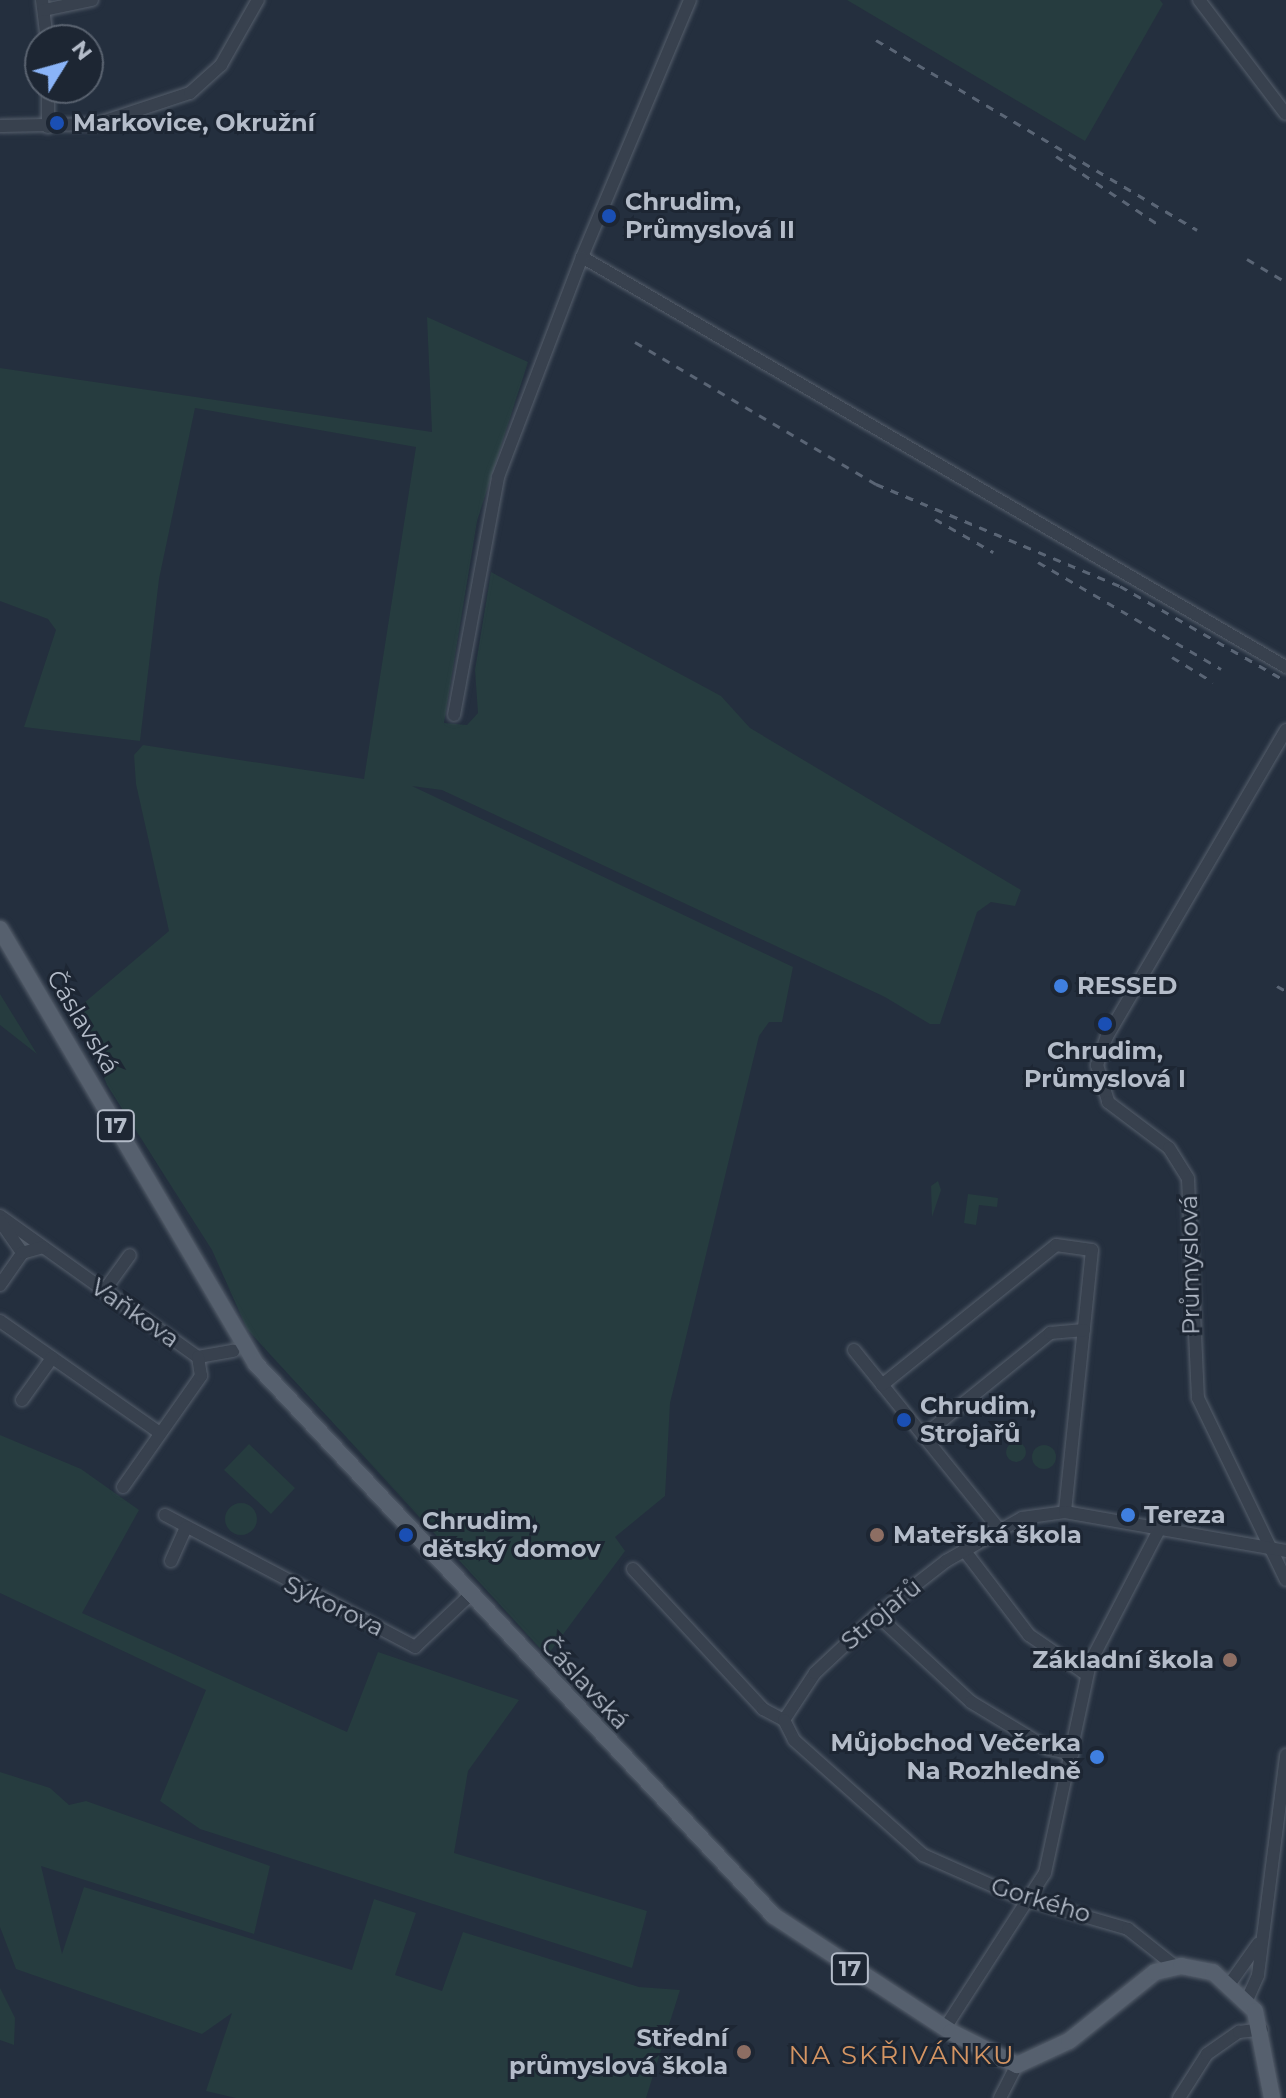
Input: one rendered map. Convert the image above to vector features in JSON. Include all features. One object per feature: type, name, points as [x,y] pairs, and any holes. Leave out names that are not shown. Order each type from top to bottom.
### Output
[{"type":"main road","name":"Čáslavská","points":[[0,929],[237,1347],[774,1916],[945,2028],[1017,2065]]},
{"type":"main road","points":[[1017,2065],[1069,2041],[1147,1976],[1176,1967],[1198,1967],[1231,1982],[1247,2000],[1262,2029],[1272,2098]]},
{"type":"street","points":[[43,5],[92,0]]},
{"type":"street","points":[[0,126],[48,127],[104,122],[190,93],[221,65],[258,0]]},
{"type":"street","points":[[454,715],[498,477],[582,257],[690,0]]},
{"type":"street","points":[[1199,0],[1286,114]]},
{"type":"street","points":[[48,104],[48,127]]},
{"type":"street","points":[[582,257],[1286,667]]},
{"type":"street","name":"Průmyslová","points":[[1286,730],[1107,1036],[1097,1065],[1108,1102],[1169,1148],[1188,1179],[1198,1398],[1286,1580]]},
{"type":"street","points":[[0,1219],[22,1253]]},
{"type":"street","name":"Vaňkova","points":[[0,1219],[198,1357],[237,1347]]},
{"type":"street","points":[[882,1385],[1056,1245],[1092,1250],[1065,1512]]},
{"type":"street","points":[[0,1285],[22,1253],[43,1247]]},
{"type":"street","points":[[104,1291],[130,1255]]},
{"type":"street","points":[[0,1321],[160,1433]]},
{"type":"street","points":[[923,1436],[1050,1333],[1084,1330]]},
{"type":"street","points":[[123,1487],[201,1376],[237,1347]]},
{"type":"street","points":[[854,1350],[998,1528]]},
{"type":"street","points":[[198,1357],[201,1376]]},
{"type":"street","points":[[22,1400],[52,1358]]},
{"type":"street","name":"Strojařů","points":[[784,1720],[815,1673],[877,1615],[998,1528],[1065,1512],[1286,1551]]},
{"type":"street","name":"Sýkorova","points":[[165,1515],[415,1647],[471,1594]]},
{"type":"street","points":[[171,1561],[186,1527]]},
{"type":"street","points":[[945,2028],[1032,1897],[1055,1848],[1086,1674],[1159,1530]]},
{"type":"street","points":[[964,1550],[1029,1635],[1086,1674]]},
{"type":"street","name":"Gorkého","points":[[633,1569],[763,1709],[784,1720],[794,1740],[923,1855],[1032,1897],[1128,1929],[1176,1967]]},
{"type":"street","points":[[877,1615],[971,1702],[1052,1750],[1072,1754]]},
{"type":"street","points":[[1247,2000],[1258,1975],[1261,1929],[1286,1755]]},
{"type":"street","points":[[1231,1982],[1248,1967],[1261,1929]]},
{"type":"street","points":[[1179,2098],[1196,2066],[1222,2044],[1262,2029]]},
{"type":"street","points":[[1000,2098],[1017,2065]]},
{"type":"green space","points":[[847,0],[1160,0],[1163,4],[1085,141]]},
{"type":"green space","points":[[427,317],[528,362],[477,521],[444,723],[467,725],[478,713],[475,670],[491,572],[721,696],[750,728],[1021,890],[1015,906],[991,902],[977,912],[940,1024],[930,1024],[885,997],[442,790],[412,786],[793,967],[782,1022],[769,1022],[759,1036],[670,1403],[665,1496],[615,1537],[625,1551],[547,1656],[247,1329],[212,1250],[107,1085],[78,1008],[169,931],[136,784],[134,755],[143,745],[364,779],[416,447],[195,408],[159,579],[140,741],[24,727],[56,630],[48,619],[0,601],[0,368],[432,432]]},
{"type":"green space","points":[[0,994],[37,1054],[0,1025]]},
{"type":"green space","points":[[938,1181],[941,1190],[932,1217],[931,1186]]},
{"type":"green space","points":[[968,1194],[998,1198],[997,1207],[979,1205],[976,1225],[964,1223]]},
{"type":"green space","points":[[0,1435],[81,1469],[139,1510],[82,1613],[347,1732],[378,1652],[519,1700],[468,1771],[454,1853],[647,1911],[632,1968],[200,1829],[160,1801],[206,1690],[0,1593]]},
{"type":"green space","points":[[1016,1442],[1023,1445],[1026,1452],[1023,1459],[1016,1462],[1009,1459],[1006,1452],[1009,1445]]},
{"type":"green space","points":[[249,1444],[295,1488],[271,1514],[224,1470]]},
{"type":"green space","points":[[1044,1445],[1053,1448],[1056,1457],[1053,1466],[1044,1469],[1035,1466],[1032,1457],[1035,1448]]},
{"type":"green space","points":[[241,1503],[253,1507],[257,1519],[253,1531],[241,1535],[229,1531],[225,1519],[229,1507]]},
{"type":"green space","points":[[0,1772],[50,1788],[69,1805],[86,1801],[270,1866],[254,1934],[41,1866],[62,1954],[84,1887],[352,1970],[374,1899],[416,1913],[395,1975],[442,1991],[463,1932],[639,1987],[680,1990],[646,2098],[236,2098],[206,2091],[232,2013],[202,2034],[16,1969],[0,1927]]},
{"type":"green space","points":[[0,1988],[15,2018],[14,2045],[0,2040]]},
{"type":"railway","points":[[876,40],[1197,230]]},
{"type":"railway","points":[[1056,156],[1159,225]]},
{"type":"railway","points":[[1247,259],[1286,282]]},
{"type":"railway","points":[[635,342],[883,488]]},
{"type":"railway","points":[[876,484],[1120,586],[1286,681]]},
{"type":"railway","points":[[935,519],[993,552]]},
{"type":"railway","points":[[1038,562],[1221,669]]},
{"type":"railway","points":[[1172,657],[1213,682]]},
{"type":"railway","points":[[1277,986],[1286,991]]},
{"type":"place","name":"Markovice, Okružní","points":[[57,123]]},
{"type":"place","name":"Chrudim, Průmyslová II","points":[[609,216]]},
{"type":"place","name":"RESSED","points":[[1061,986]]},
{"type":"place","name":"Chrudim, Průmyslová I","points":[[1105,1024]]},
{"type":"place","name":"Chrudim, Strojařů","points":[[904,1420]]},
{"type":"place","name":"Tereza","points":[[1128,1515]]},
{"type":"place","name":"Chrudim, dětský domov","points":[[406,1535]]},
{"type":"place","name":"Mateřská škola","points":[[877,1535]]},
{"type":"place","name":"Základní škola","points":[[1230,1660]]},
{"type":"place","name":"Můjobchod Večerka Na Rozhledně","points":[[1097,1757]]},
{"type":"place","name":"Střední průmyslová škola","points":[[744,2052]]},
{"type":"district","name":"NA SKŘIVÁNKU","points":[[902,2056]]}]
